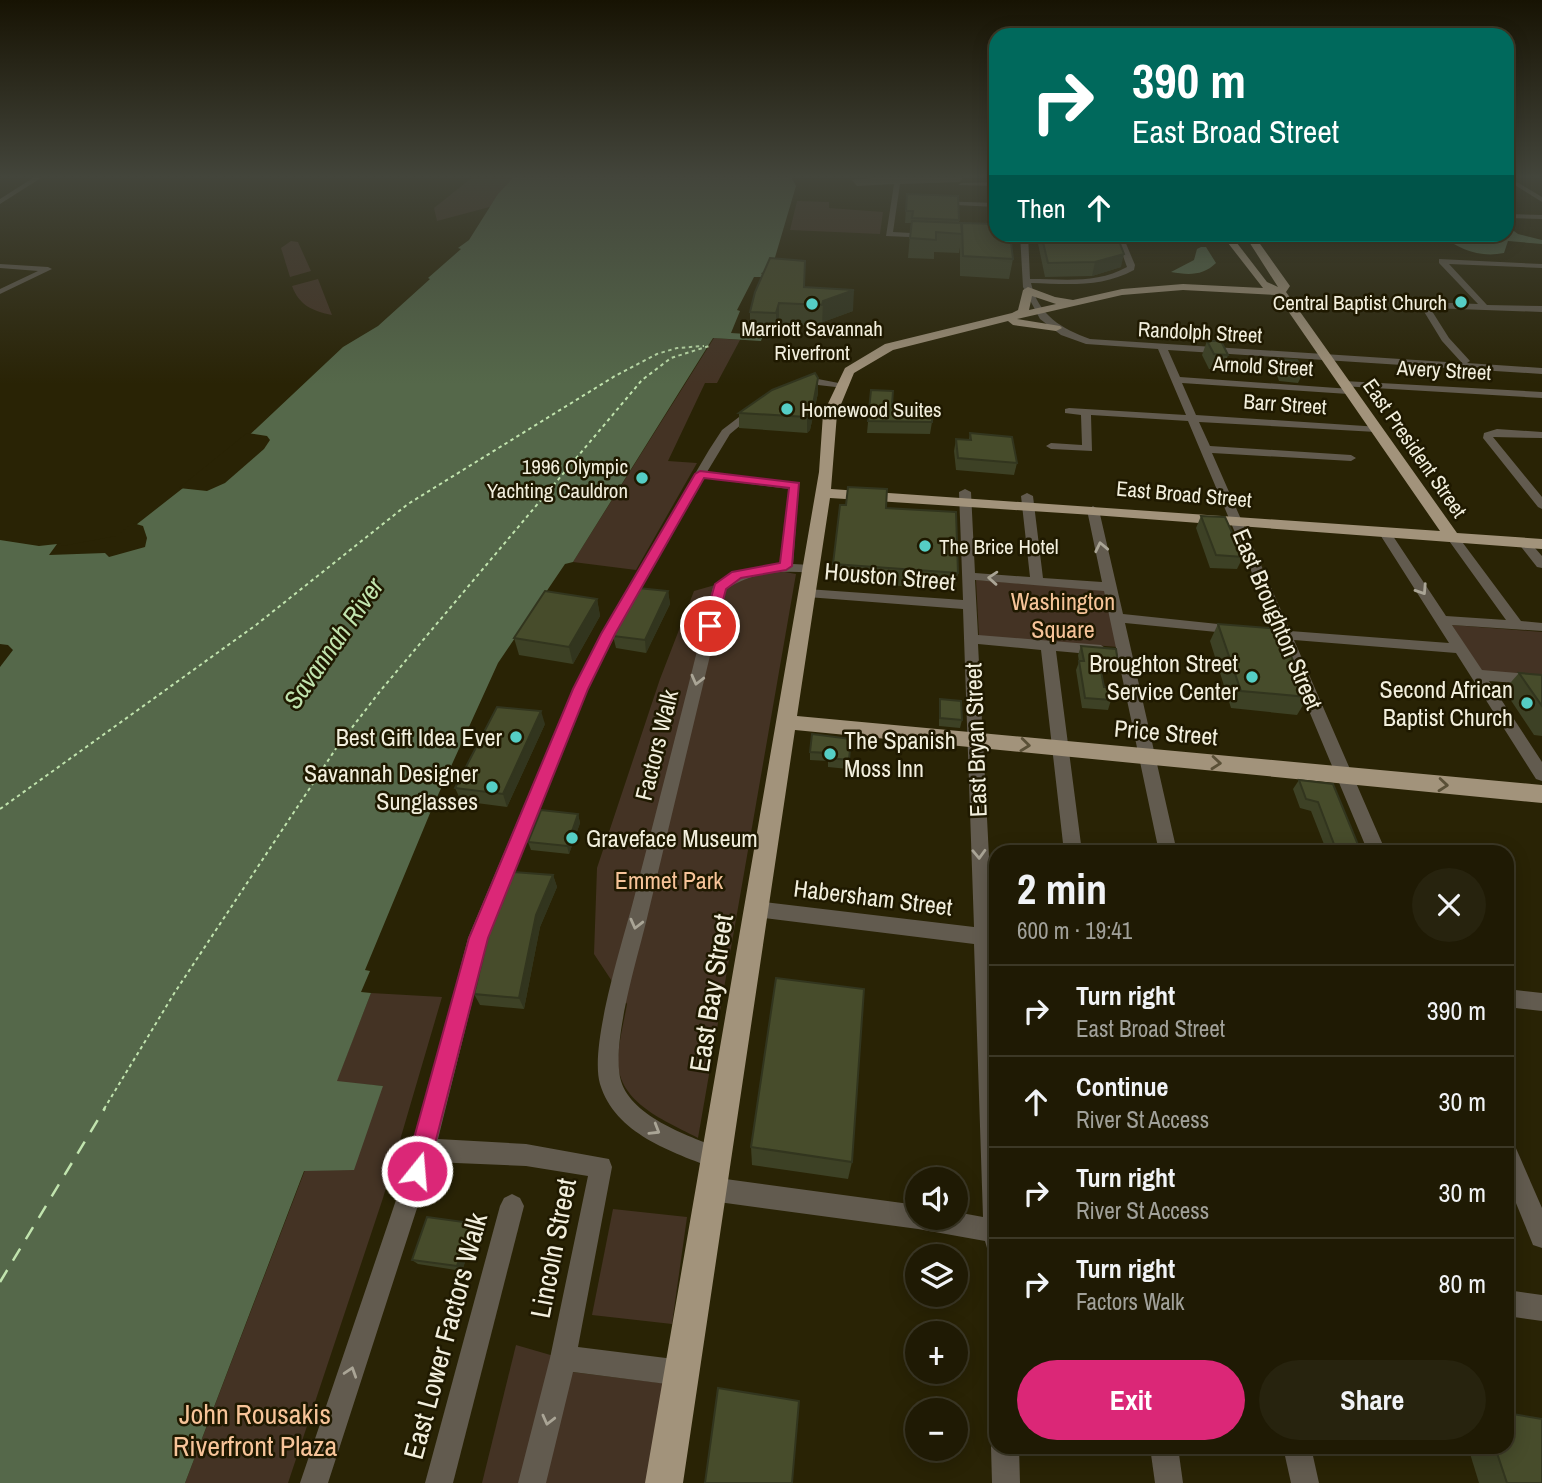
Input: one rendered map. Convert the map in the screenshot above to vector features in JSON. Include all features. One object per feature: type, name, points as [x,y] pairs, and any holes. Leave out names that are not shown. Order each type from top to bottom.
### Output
[{"type":"main road","name":"East President Street","points":[[1234,245],[1264,284],[1280,292],[1449,532]]},
{"type":"main road","name":"East President Street","points":[[1256,245],[1285,286],[1280,292]]},
{"type":"main road","points":[[1221,287],[1245,284],[1255,273]]},
{"type":"main road","points":[[844,385],[898,352],[1015,319],[1023,312],[1028,286],[1060,301],[1183,287],[1280,292]]},
{"type":"main road","points":[[1041,313],[1143,293],[1177,290],[1280,292]]},
{"type":"main road","points":[[844,385],[849,371],[889,347],[1122,292]]},
{"type":"main road","points":[[1015,319],[1056,328]]},
{"type":"main road","name":"East Bay Street","points":[[664,1483],[786,722],[801,576],[824,482],[831,414],[844,385]]},
{"type":"main road","name":"East Broad Street","points":[[824,482],[965,497],[1449,532],[1542,544]]},
{"type":"main road","name":"East Broad Street","points":[[1027,501],[1093,510],[1233,516],[1385,533],[1542,533]]},
{"type":"main road","name":"Price Street","points":[[786,722],[1542,794]]},
{"type":"street","points":[[1025,245],[1028,286],[1100,280],[1126,272],[1131,265],[1123,245]]},
{"type":"street","points":[[1484,306],[1442,261],[1542,266]]},
{"type":"street","points":[[0,266],[48,269],[0,292]]},
{"type":"street","name":"Randolph Street","points":[[1028,286],[1041,313],[1056,328],[1089,342],[1525,368],[1542,365]]},
{"type":"street","points":[[1465,361],[1445,339],[1424,305],[1542,309]]},
{"type":"street","name":"East Broughton Street","points":[[1162,347],[1374,845]]},
{"type":"street","name":"Randolph Street","points":[[1370,360],[1465,361],[1525,368]]},
{"type":"street","points":[[1525,368],[1542,382]]},
{"type":"street","points":[[1525,368],[1542,394]]},
{"type":"street","name":"Arnold Street","points":[[1176,380],[1346,388]]},
{"type":"street","points":[[791,390],[818,382],[844,385]]},
{"type":"street","name":"Avery Street","points":[[1346,388],[1542,394]]},
{"type":"street","points":[[314,1483],[424,1150],[478,938],[580,689],[608,634],[726,432],[742,417],[767,401]]},
{"type":"street","name":"Barr Street","points":[[1069,411],[1376,429]]},
{"type":"street","points":[[1051,446],[1088,449],[1086,412]]},
{"type":"street","points":[[1542,435],[1497,432],[1488,435],[1488,438],[1542,505]]},
{"type":"street","points":[[1206,449],[1351,458]]},
{"type":"street","points":[[700,474],[795,486],[801,576]]},
{"type":"street","name":"East Bryan Street","points":[[965,497],[970,639],[988,886],[983,937],[989,987]]},
{"type":"street","points":[[1027,501],[1037,581]]},
{"type":"street","points":[[1093,510],[1167,845]]},
{"type":"street","name":"East President Street","points":[[1449,532],[1517,625]]},
{"type":"street","points":[[1385,533],[1542,775]]},
{"type":"street","points":[[1524,543],[1542,564]]},
{"type":"street","name":"Factors Walk","points":[[716,1158],[677,1143],[635,1118],[613,1085],[608,1066],[610,1048],[622,983],[720,587],[736,575],[801,576]]},
{"type":"street","name":"Houston Street","points":[[801,576],[969,606]]},
{"type":"street","name":"Houston Street","points":[[968,576],[1110,587]]},
{"type":"street","points":[[1116,618],[1460,649]]},
{"type":"street","points":[[1441,620],[1542,627]]},
{"type":"street","points":[[970,639],[1124,652]]},
{"type":"street","points":[[1048,645],[1072,845]]},
{"type":"street","points":[[1477,675],[1542,680]]},
{"type":"street","name":"Habersham Street","points":[[756,909],[983,937]]},
{"type":"street","points":[[1514,999],[1542,1002]]},
{"type":"street","name":"Lincoln Street","points":[[424,1150],[526,1154],[601,1167],[563,1358]]},
{"type":"street","points":[[1514,1170],[1542,1236]]},
{"type":"street","points":[[711,1189],[905,1216]]},
{"type":"street","name":"East Lower Factors Walk","points":[[439,1483],[512,1206]]},
{"type":"street","points":[[968,1226],[989,1230]]},
{"type":"street","points":[[1514,1304],[1542,1308]]},
{"type":"street","points":[[532,1483],[563,1358],[681,1373]]},
{"type":"street","points":[[1005,1454],[1006,1483]]},
{"type":"street","points":[[1165,1454],[1169,1483]]},
{"type":"street","points":[[1299,1454],[1306,1483]]},
{"type":"green space","points":[[285,245],[299,245],[311,271],[290,277],[281,248]]},
{"type":"green space","points":[[318,279],[332,315],[307,306],[298,298],[292,286]]},
{"type":"green space","points":[[714,338],[740,340],[717,383],[705,383],[668,461],[697,463],[636,570],[573,562]]},
{"type":"green space","name":"Emmet Park","points":[[779,571],[796,574],[698,1138],[658,1117],[634,1099],[620,1074],[618,1058],[627,1004],[594,954],[597,868],[660,679],[694,591],[743,577]]},
{"type":"green space","name":"Washington Square","points":[[976,580],[1105,590],[1118,647],[979,636]]},
{"type":"green space","points":[[1452,625],[1542,632],[1542,676],[1482,672]]},
{"type":"green space","name":"John Rousakis Riverfront Plaza","points":[[371,993],[442,997],[383,1198],[288,1483],[185,1483],[305,1170],[383,1086],[336,1082]]},
{"type":"green space","points":[[613,1209],[687,1217],[672,1324],[592,1315]]},
{"type":"green space","points":[[516,1345],[554,1356],[522,1483],[482,1483]]},
{"type":"green space","points":[[572,1372],[669,1384],[651,1483],[544,1483]]},
{"type":"water","name":"Savannah River","points":[[462,245],[779,245],[771,271],[761,273],[765,277],[754,277],[737,310],[740,311],[731,333],[763,335],[761,341],[713,338],[573,562],[565,564],[498,663],[433,806],[365,970],[370,971],[361,992],[371,993],[337,1081],[383,1086],[354,1170],[304,1171],[185,1483],[0,1483],[0,667],[13,650],[8,645],[0,644],[0,540],[39,546],[57,544],[60,550],[118,539],[243,441],[343,347],[378,326],[461,249],[458,248]]},
{"type":"water","points":[[1456,245],[1507,245],[1504,253],[1495,254]]},
{"type":"water","points":[[1206,247],[1216,263],[1195,274],[1171,272],[1194,260],[1197,249]]},
{"type":"pier","points":[[247,433],[267,436],[270,440],[264,449],[225,483],[207,491],[179,488]]},
{"type":"pier","points":[[133,523],[143,526],[147,538],[145,547],[109,557],[105,553],[49,555],[57,544],[62,546],[116,536]]},
{"type":"building","points":[[963,245],[1011,245],[1013,259],[963,256]]},
{"type":"building","points":[[1044,245],[1121,245],[1124,254],[1095,262],[1048,263]]},
{"type":"building","points":[[770,258],[805,261],[804,287],[854,290],[823,301],[822,305],[779,303],[776,313],[750,312],[755,292]]},
{"type":"building","points":[[1207,341],[1221,341],[1228,355],[1214,354]]},
{"type":"building","points":[[1279,359],[1297,360],[1304,371],[1284,370]]},
{"type":"building","points":[[815,373],[818,378],[811,415],[807,417],[739,413],[772,390]]},
{"type":"building","points":[[871,390],[893,391],[892,406],[932,408],[932,422],[868,421]]},
{"type":"building","points":[[970,433],[1012,437],[1017,463],[958,458],[956,439],[971,440]]},
{"type":"building","points":[[848,487],[887,489],[886,508],[956,512],[958,573],[833,564],[840,505],[846,505]]},
{"type":"building","points":[[1201,516],[1225,517],[1243,557],[1216,555]]},
{"type":"building","points":[[638,588],[668,591],[645,640],[613,636]]},
{"type":"building","points":[[545,591],[597,599],[569,647],[514,638]]},
{"type":"building","points":[[1218,624],[1280,629],[1308,697],[1241,691]]},
{"type":"building","points":[[1081,646],[1116,649],[1118,663],[1099,661],[1104,687],[1109,687],[1111,700],[1085,698],[1079,661],[1084,661]]},
{"type":"building","points":[[1519,673],[1542,675],[1542,706]]},
{"type":"building","points":[[940,699],[961,701],[962,720],[940,718]]},
{"type":"building","points":[[497,707],[541,711],[503,794],[455,788]]},
{"type":"building","points":[[812,734],[851,739],[849,760],[828,758],[828,753],[810,752]]},
{"type":"building","points":[[1299,780],[1333,784],[1358,845],[1334,845],[1318,802],[1306,799]]},
{"type":"building","points":[[541,810],[578,814],[567,846],[528,842]]},
{"type":"building","points":[[513,872],[553,875],[536,915],[519,998],[474,994],[494,911]]},
{"type":"building","points":[[776,978],[864,989],[852,1162],[751,1147]]},
{"type":"building","points":[[427,1217],[471,1223],[457,1266],[412,1260]]},
{"type":"building","points":[[718,1388],[799,1401],[792,1483],[705,1483]]},
{"type":"building","points":[[1514,1414],[1542,1419],[1542,1483],[1507,1483],[1497,1454],[1514,1454]]},
{"type":"ferry route","points":[[0,809],[256,625],[408,504],[615,376],[657,354],[677,348],[704,346]]},
{"type":"ferry route","points":[[104,1109],[175,992],[337,747],[381,690],[642,380],[671,358],[709,346]]},
{"type":"ferry route","points":[[0,1282],[105,1108]]},
{"type":"place","name":"Central Baptist Church","points":[[1461,302]]},
{"type":"place","name":"Marriott Savannah Riverfront","points":[[812,304]]},
{"type":"place","name":"Homewood Suites","points":[[787,409]]},
{"type":"place","name":"1996 Olympic Yachting Cauldron","points":[[642,478]]},
{"type":"place","name":"The Brice Hotel","points":[[925,546]]},
{"type":"place","name":"Broughton Street Service Center","points":[[1252,677]]},
{"type":"place","name":"Second African Baptist Church","points":[[1527,703]]},
{"type":"place","name":"Best Gift Idea Ever","points":[[516,737]]},
{"type":"place","name":"The Spanish Moss Inn","points":[[830,754]]},
{"type":"place","name":"Savannah Designer Sunglasses","points":[[492,787]]},
{"type":"place","name":"Graveface Museum","points":[[572,838]]},
{"type":"route","points":[[417,1171],[478,938],[580,689],[635,585],[700,474],[795,486],[786,566],[736,575],[720,587],[710,626]]}]
